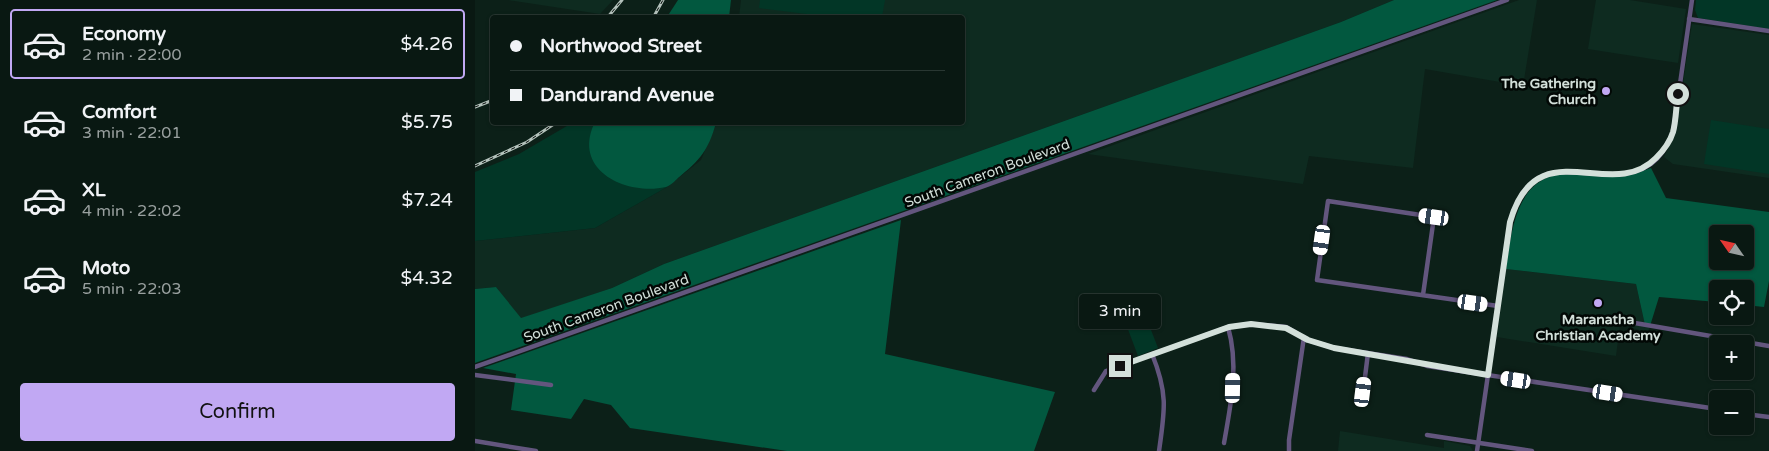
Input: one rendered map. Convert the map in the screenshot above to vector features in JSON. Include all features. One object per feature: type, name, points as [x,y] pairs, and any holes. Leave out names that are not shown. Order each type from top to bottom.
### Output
[{"type":"street","name":"South Cameron Boulevard","points":[[475,367],[1507,0]]},
{"type":"street","points":[[1477,451],[1510,222],[1515,207],[1530,186],[1542,177],[1573,170],[1609,175],[1636,171],[1651,164],[1663,152],[1673,133],[1692,0]]},
{"type":"street","points":[[1689,19],[1769,31]]},
{"type":"street","points":[[1423,295],[1434,217],[1327,201],[1317,280],[1498,306]]},
{"type":"street","points":[[1629,322],[1769,346]]},
{"type":"street","points":[[1094,390],[1106,371],[1229,327],[1251,324],[1286,328],[1334,348],[1488,375],[1709,409]]},
{"type":"street","points":[[1224,443],[1233,388],[1234,364],[1229,327]]},
{"type":"street","points":[[1289,451],[1304,337]]},
{"type":"street","points":[[1364,402],[1363,392],[1368,353]]},
{"type":"street","points":[[1151,354],[1163,383],[1165,411],[1159,451]]},
{"type":"street","points":[[475,375],[551,386]]},
{"type":"street","points":[[1754,415],[1769,417]]},
{"type":"street","points":[[1427,435],[1532,451]]},
{"type":"street","points":[[475,441],[536,451]]},
{"type":"shaded area","points":[[508,0],[613,0],[600,14]]},
{"type":"shaded area","points":[[741,0],[1394,0],[1341,22],[664,264],[612,288],[520,319],[496,287],[475,289],[475,241],[595,228],[667,187],[701,160],[716,125],[965,125],[965,15],[739,15]]},
{"type":"shaded area","points":[[760,0],[885,0],[882,15],[815,15],[759,8]]},
{"type":"shaded area","points":[[1519,0],[1537,0],[1523,86],[1425,69],[1413,168],[1309,156],[1303,184],[1088,154]]},
{"type":"shaded area","points":[[1596,0],[1630,0],[1686,9],[1678,63],[1588,49]]},
{"type":"shaded area","points":[[1696,0],[1769,0],[1769,29],[1698,18],[1695,10]]},
{"type":"shaded area","points":[[1692,24],[1769,35],[1769,178],[1673,164],[1664,157],[1676,129]]},
{"type":"shaded area","points":[[1711,120],[1769,129],[1769,174],[1704,164]]},
{"type":"shaded area","points":[[569,125],[594,125],[593,127],[649,188],[667,187],[595,228],[475,241],[475,172],[519,154]]},
{"type":"shaded area","name":"Maranatha Christian Academy","points":[[1506,269],[1636,284],[1645,325],[1650,326],[1648,332],[1620,325],[1616,356],[1497,337]]},
{"type":"shaded area","points":[[1146,317],[1158,348],[1138,356],[1126,324]]},
{"type":"shaded area","points":[[1340,431],[1444,448],[1444,441],[1470,446],[1473,451],[1338,451]]},
{"type":"green space","points":[[678,0],[731,0],[729,15],[668,15]]},
{"type":"green space","points":[[1394,0],[1497,0],[475,363],[475,289],[496,287],[521,318],[612,288],[664,264],[1341,22]]},
{"type":"green space","points":[[594,125],[715,125],[710,141],[692,166],[669,186],[650,189],[620,183],[607,176],[596,166],[590,154],[590,139]]},
{"type":"green space","points":[[1651,168],[1666,198],[1769,212],[1769,281],[1764,307],[1754,306],[1754,280],[1709,280],[1709,301],[1659,297],[1650,326],[1645,325],[1636,284],[1506,269],[1515,219],[1521,204],[1530,191],[1541,181],[1556,175],[1576,174],[1613,177],[1630,175]]},
{"type":"green space","points":[[901,220],[885,354],[1055,392],[1034,451],[787,451],[630,428],[611,405],[584,399],[571,419],[511,410],[516,374],[483,368]]},
{"type":"railway","points":[[610,15],[622,0]]},
{"type":"railway","points":[[655,15],[663,0]]},
{"type":"railway","points":[[475,107],[490,101]]},
{"type":"railway","points":[[475,166],[527,142],[552,125]]},
{"type":"place","name":"The Gathering Church","points":[[1606,91]]},
{"type":"place","name":"Maranatha Christian Academy","points":[[1598,303]]},
{"type":"route","points":[[1120,366],[1229,327],[1251,324],[1286,328],[1308,340],[1334,348],[1407,359],[1427,366],[1488,375],[1510,222],[1521,195],[1542,177],[1558,172],[1573,170],[1621,175],[1651,164],[1663,152],[1673,133],[1678,94]]}]
